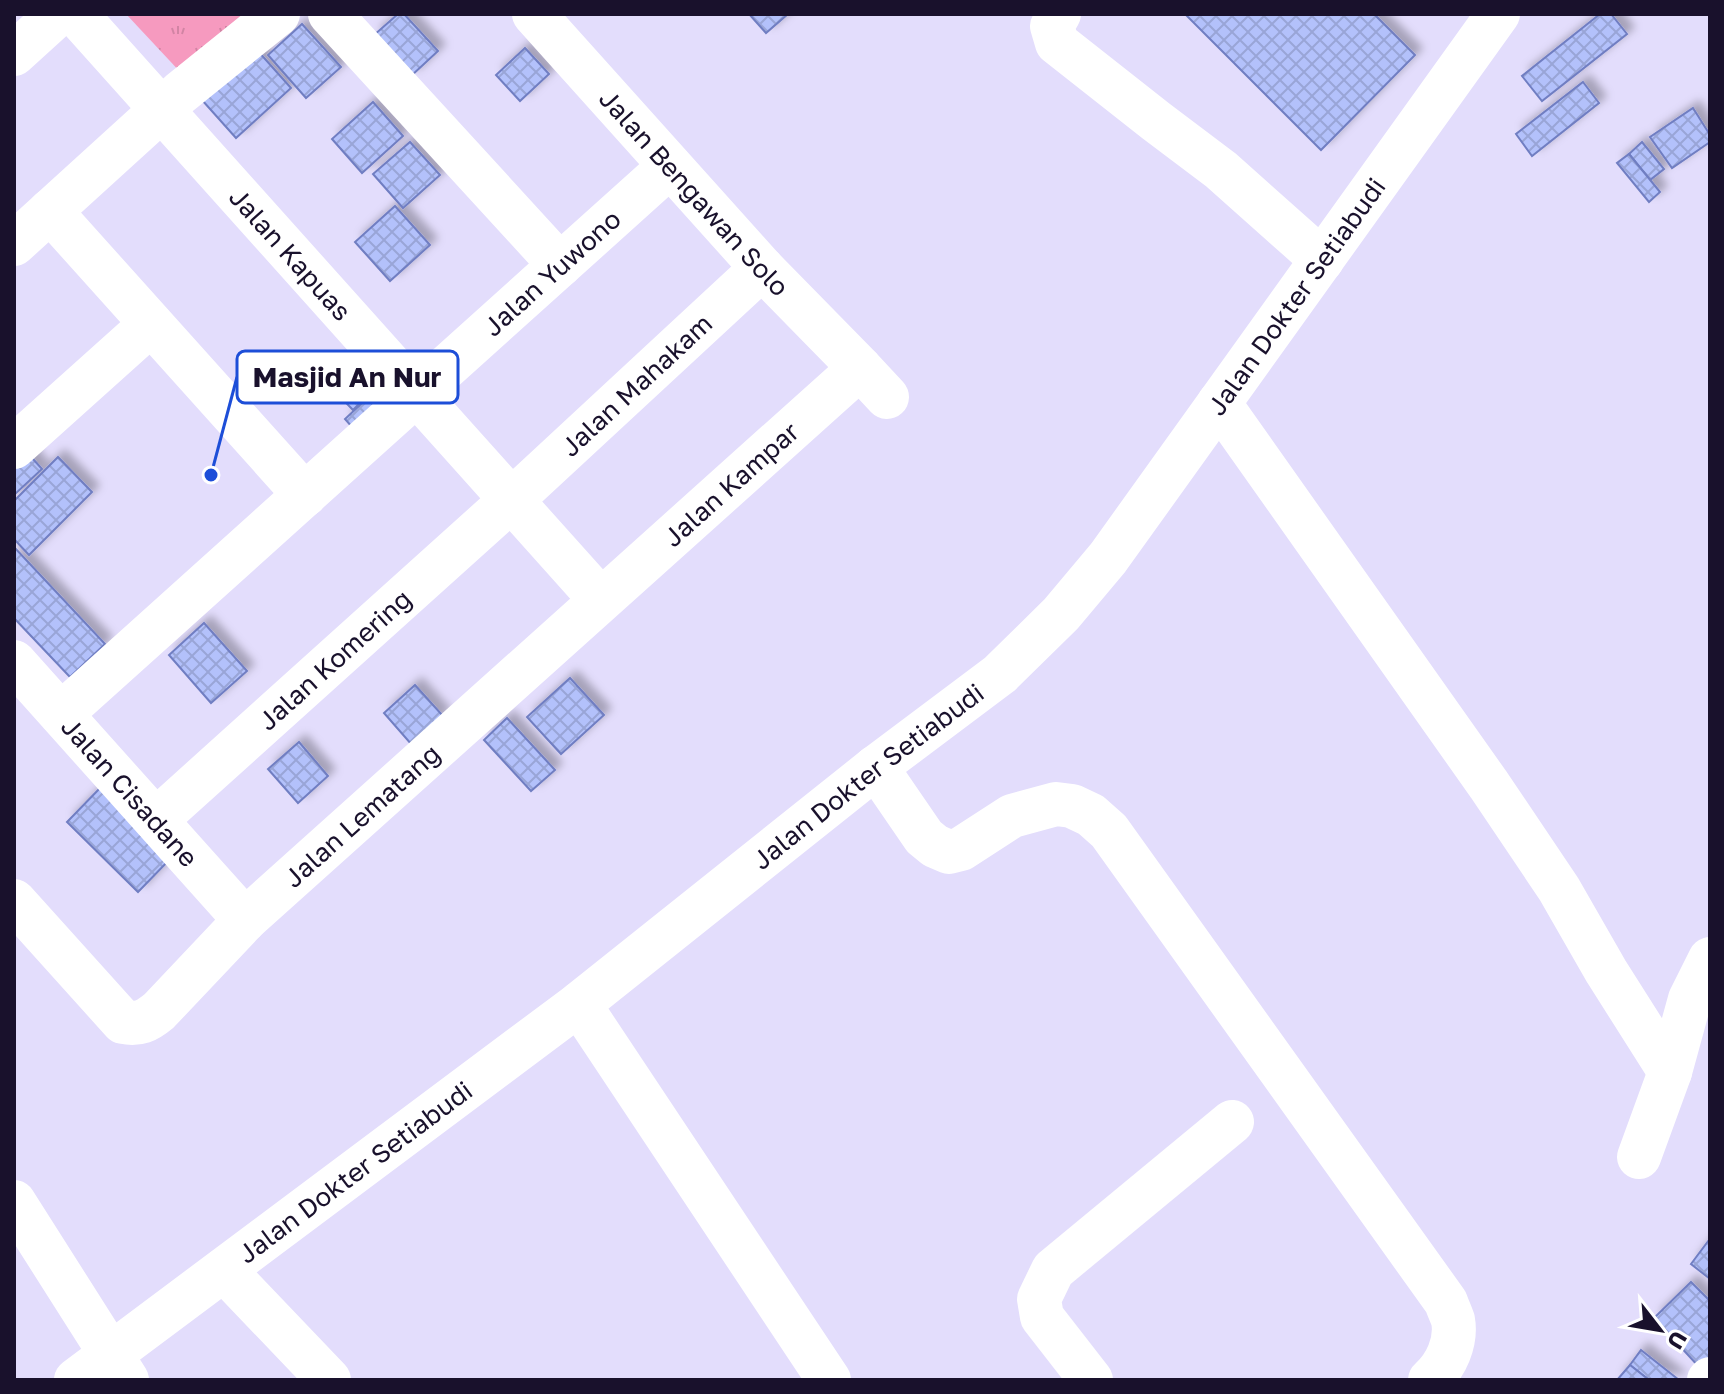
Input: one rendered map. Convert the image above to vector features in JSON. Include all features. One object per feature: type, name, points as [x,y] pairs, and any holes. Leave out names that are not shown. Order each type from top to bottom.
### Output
[{"type":"main road","points":[[14,54],[58,14]]},
{"type":"main road","name":"Jalan Kapuas","points":[[76,14],[171,102],[609,591]]},
{"type":"main road","name":"Jalan Kapuas","points":[[109,14],[171,102]]},
{"type":"main road","points":[[14,244],[171,102],[278,14]]},
{"type":"main road","points":[[330,14],[560,265]]},
{"type":"main road","name":"Jalan Bengawan Solo","points":[[534,14],[762,268],[874,382]]},
{"type":"main road","points":[[1059,14],[1052,26],[1057,43],[1221,170],[1322,260]]},
{"type":"main road","name":"Jalan Dokter Setiabudi","points":[[105,1372],[224,1270],[579,1004],[876,767],[1000,674],[1061,614],[1108,558],[1498,14]]},
{"type":"main road","name":"Jalan Yuwono","points":[[61,714],[670,166]]},
{"type":"main road","points":[[50,211],[305,495]]},
{"type":"main road","name":"Jalan Mahakam","points":[[520,492],[762,268]]},
{"type":"main road","points":[[14,447],[151,324]]},
{"type":"main road","name":"Jalan Kampar","points":[[609,591],[874,382]]},
{"type":"main road","points":[[1219,403],[1533,850],[1670,1072]]},
{"type":"main road","name":"Jalan Komering","points":[[156,820],[520,492]]},
{"type":"main road","name":"Jalan Lematang","points":[[14,901],[123,1022],[149,1020],[245,920],[609,591]]},
{"type":"main road","name":"Jalan Cisadane","points":[[14,662],[245,920]]},
{"type":"main road","points":[[876,767],[924,837],[949,852],[961,849],[1012,816],[1056,804],[1072,806],[1091,815],[1109,831],[1446,1302],[1453,1321],[1453,1342],[1446,1361],[1430,1380]]},
{"type":"main road","points":[[1639,1157],[1670,1072],[1690,999],[1710,959]]},
{"type":"main road","points":[[579,1004],[829,1380]]},
{"type":"main road","points":[[1091,1380],[1042,1317],[1039,1299],[1053,1270],[1232,1122]]},
{"type":"main road","points":[[14,1202],[105,1372]]},
{"type":"main road","points":[[224,1270],[329,1380]]},
{"type":"green space","points":[[126,14],[247,14],[183,75]]},
{"type":"building","points":[[398,14],[404,14],[438,51],[411,76],[374,35]]},
{"type":"building","points":[[749,14],[788,14],[766,33]]},
{"type":"building","points":[[1185,14],[1374,14],[1415,55],[1321,150]]},
{"type":"building","points":[[1600,14],[1611,14],[1627,34],[1542,101],[1522,76]]},
{"type":"building","points":[[302,24],[341,67],[306,98],[268,55]]},
{"type":"building","points":[[525,48],[549,74],[520,101],[496,75]]},
{"type":"building","points":[[257,50],[291,88],[236,138],[202,100]]},
{"type":"building","points":[[1583,82],[1599,103],[1532,156],[1516,134]]},
{"type":"building","points":[[373,102],[403,136],[362,173],[332,139]]},
{"type":"building","points":[[1693,108],[1710,135],[1710,142],[1672,168],[1650,137]]},
{"type":"building","points":[[410,142],[440,175],[403,208],[373,174]]},
{"type":"building","points":[[1642,142],[1664,169],[1650,180],[1629,154]]},
{"type":"building","points":[[1629,154],[1660,192],[1649,202],[1617,163]]},
{"type":"building","points":[[395,206],[430,245],[390,281],[355,242]]},
{"type":"building","points":[[351,354],[360,363],[385,372],[375,382],[378,385],[353,410],[324,380]]},
{"type":"building","points":[[391,376],[407,392],[360,436],[345,419]]},
{"type":"building","points":[[25,450],[42,469],[14,495],[14,460]]},
{"type":"building","points":[[58,457],[92,492],[29,555],[14,539],[14,501]]},
{"type":"building","points":[[14,547],[105,644],[70,677],[14,618]]},
{"type":"building","points":[[204,623],[247,671],[211,703],[169,655]]},
{"type":"building","points":[[570,678],[604,715],[561,754],[527,717]]},
{"type":"building","points":[[415,685],[443,716],[412,745],[384,713]]},
{"type":"building","points":[[507,718],[555,770],[531,791],[484,740]]},
{"type":"building","points":[[299,742],[328,776],[298,803],[268,769]]},
{"type":"building","points":[[103,785],[174,855],[138,892],[67,822]]},
{"type":"building","points":[[1710,1240],[1710,1279],[1691,1264]]},
{"type":"building","points":[[1691,1282],[1710,1301],[1710,1358],[1700,1368],[1654,1318]]},
{"type":"building","points":[[1641,1350],[1679,1380],[1649,1380],[1630,1365]]},
{"type":"building","points":[[1630,1365],[1649,1380],[1617,1380]]},
{"type":"place","name":"Masjid An Nur","points":[[211,475]]}]
